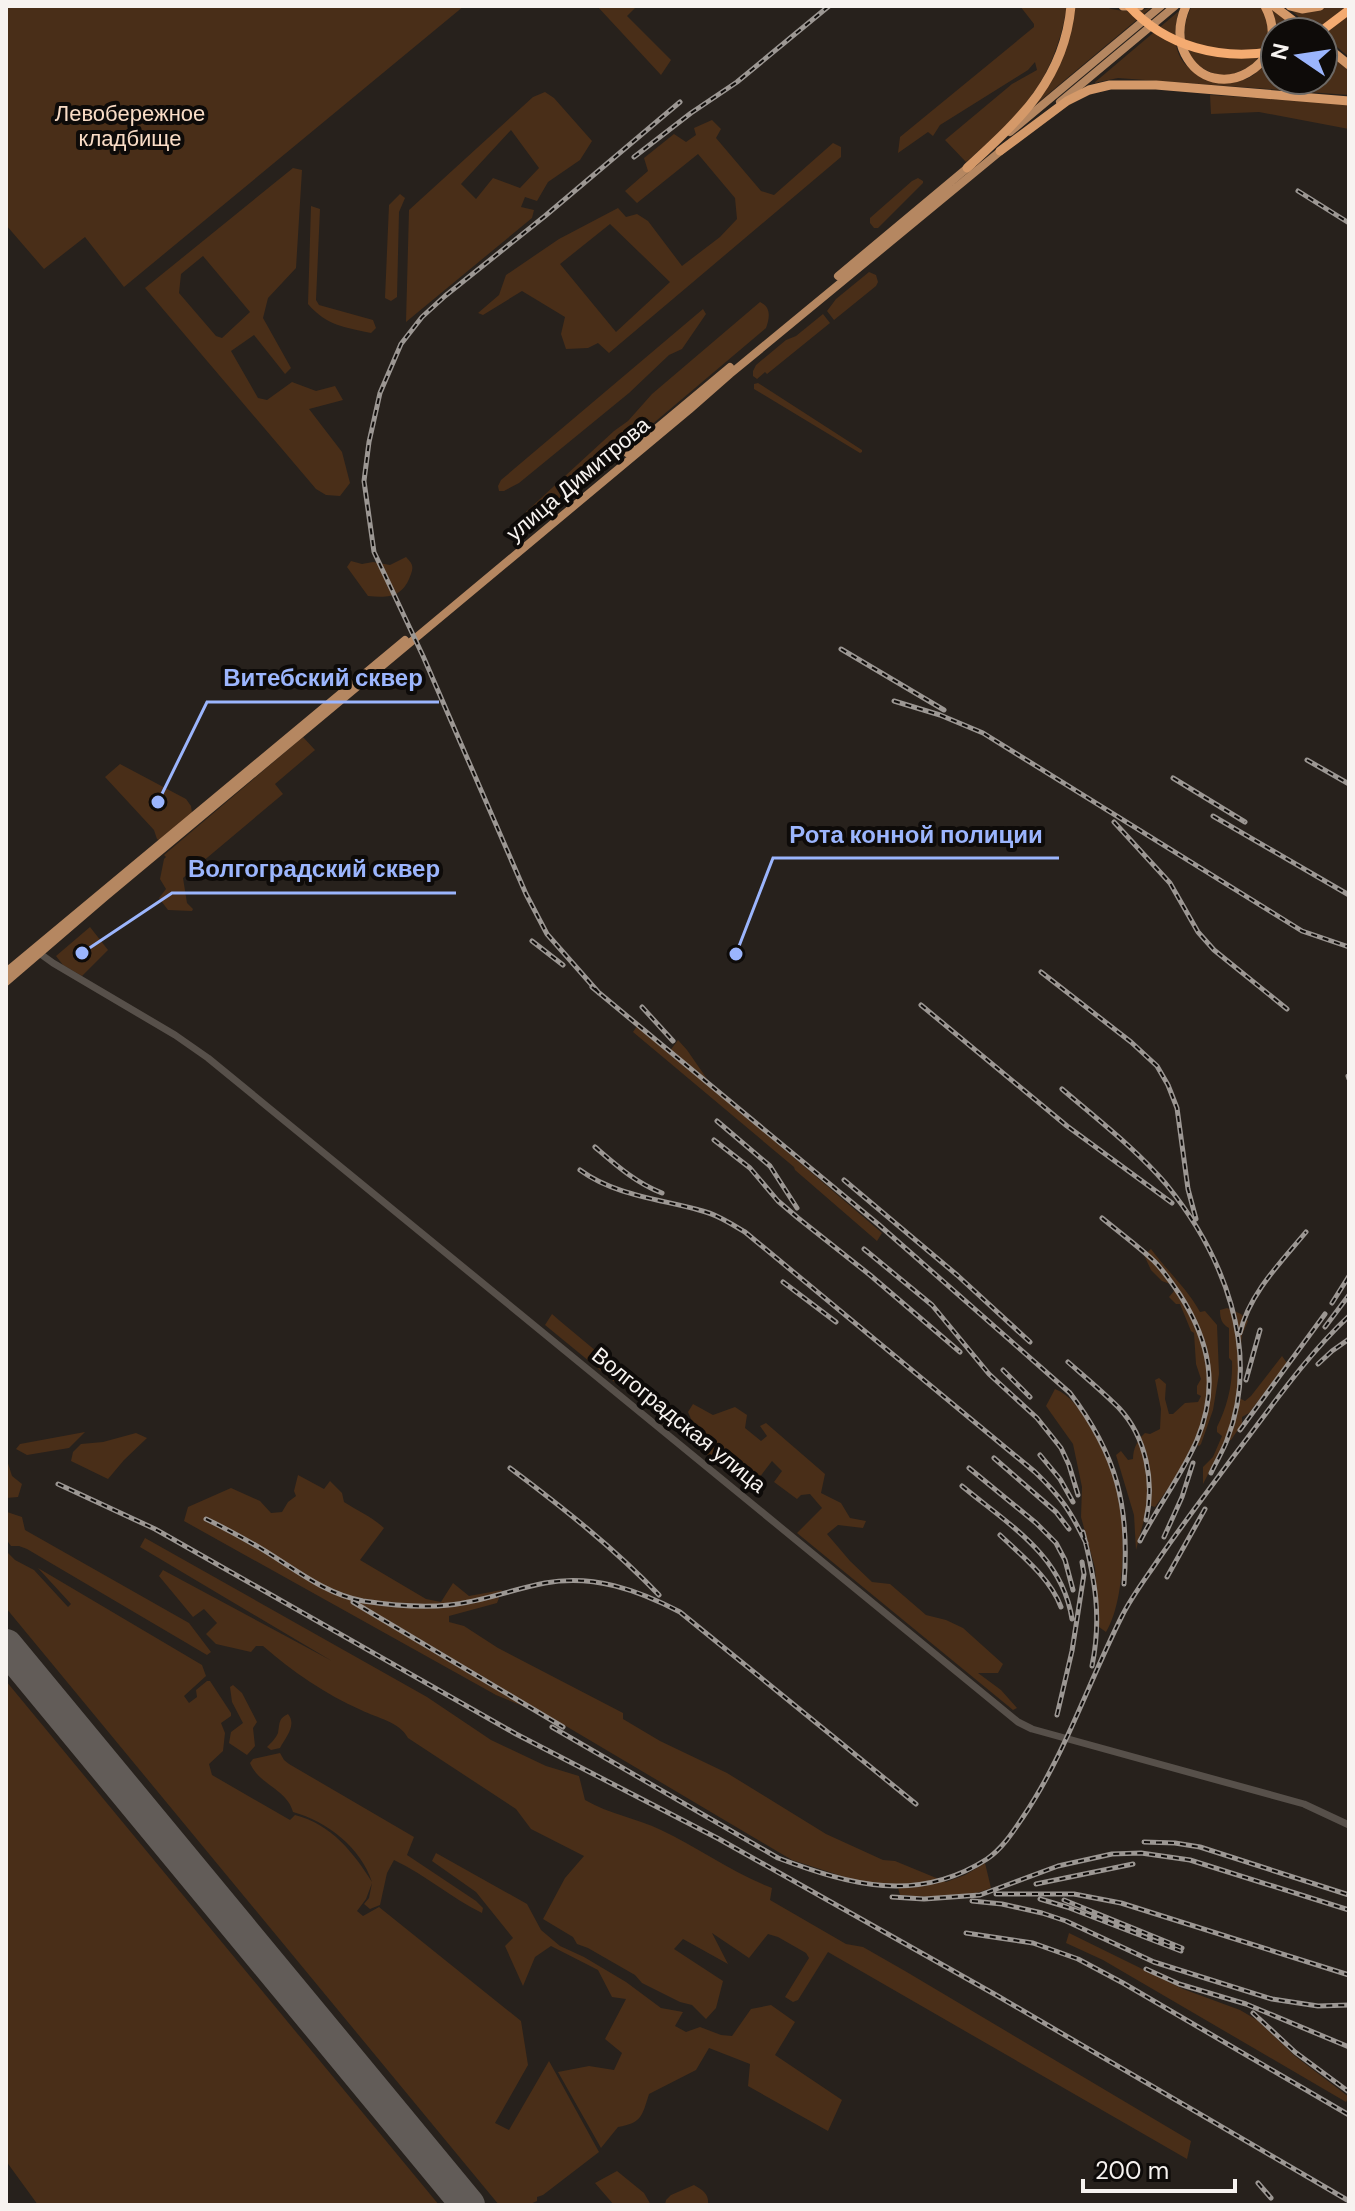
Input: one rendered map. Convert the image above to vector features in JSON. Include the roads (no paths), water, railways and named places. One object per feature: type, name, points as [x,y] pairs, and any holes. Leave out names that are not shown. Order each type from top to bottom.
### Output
[{"type":"highway","points":[[967,168],[1015,123],[1045,85],[1064,43],[1071,6]]},
{"type":"highway","points":[[1126,6],[1140,6]]},
{"type":"highway","points":[[1126,6],[1169,37],[1196,48],[1234,55],[1259,53]]},
{"type":"highway","points":[[1186,6],[1179,37],[1187,58],[1204,74],[1228,79],[1249,73],[1265,58],[1272,43],[1273,31],[1265,6]]},
{"type":"highway","points":[[1290,6],[1307,9],[1320,6]]},
{"type":"highway","points":[[1000,151],[1067,101],[1089,90],[1110,85],[1156,85],[1349,101]]},
{"type":"main road","name":"улица Димитрова","points":[[305,727],[1161,6]]},
{"type":"main road","name":"улица Димитрова","points":[[6,972],[36,951],[1175,6]]},
{"type":"main road","name":"улица Димитрова","points":[[6,982],[36,951]]},
{"type":"main road","name":"Волгоградская улица","points":[[36,951],[186,1041],[208,1058],[1018,1722],[1032,1729],[1304,1804],[1349,1825]]},
{"type":"railway","points":[[634,157],[737,82],[829,6]]},
{"type":"railway","points":[[599,993],[547,934],[526,894],[423,656],[374,552],[364,481],[380,393],[401,344],[422,317],[680,102]]},
{"type":"railway","points":[[1298,191],[1349,223]]},
{"type":"railway","points":[[841,649],[944,710]]},
{"type":"railway","points":[[894,701],[983,733],[1302,931],[1349,947]]},
{"type":"railway","points":[[1307,760],[1349,784]]},
{"type":"railway","points":[[1173,778],[1245,822]]},
{"type":"railway","points":[[1213,816],[1349,895]]},
{"type":"railway","points":[[1114,822],[1170,883],[1198,932],[1214,950],[1287,1009]]},
{"type":"railway","points":[[532,941],[563,965]]},
{"type":"railway","points":[[1041,972],[1157,1066],[1177,1108],[1188,1189],[1196,1219]]},
{"type":"railway","points":[[592,987],[878,1224],[1070,1393],[1099,1438],[1117,1483],[1125,1530],[1124,1584]]},
{"type":"railway","points":[[921,1005],[1067,1126],[1172,1203]]},
{"type":"railway","points":[[642,1007],[673,1041]]},
{"type":"railway","points":[[1062,1089],[1129,1146],[1166,1184],[1186,1211],[1220,1272],[1238,1338],[1240,1372],[1237,1406],[1227,1440],[1211,1473]]},
{"type":"railway","points":[[717,1121],[770,1166],[797,1208]]},
{"type":"railway","points":[[714,1140],[750,1168],[778,1201],[960,1352]]},
{"type":"railway","points":[[595,1147],[635,1179],[662,1193]]},
{"type":"railway","points":[[580,1170],[622,1191],[711,1214],[745,1232],[1035,1472],[1064,1504],[1086,1543]]},
{"type":"railway","points":[[844,1180],[957,1275],[1030,1342]]},
{"type":"railway","points":[[1102,1218],[1154,1261],[1171,1282],[1198,1330],[1208,1365],[1208,1402],[1197,1440],[1140,1541]]},
{"type":"railway","points":[[1240,1333],[1258,1292],[1306,1232]]},
{"type":"railway","points":[[864,1249],[932,1305],[989,1374],[1037,1418],[1061,1448],[1078,1495]]},
{"type":"railway","points":[[1332,1303],[1349,1276]]},
{"type":"railway","points":[[783,1282],[836,1322]]},
{"type":"railway","points":[[1325,1327],[1349,1295]]},
{"type":"railway","points":[[1240,1430],[1325,1314]]},
{"type":"railway","points":[[552,1727],[778,1858],[805,1868],[883,1886],[935,1882],[961,1873],[992,1855],[1015,1828],[1051,1769],[1135,1594],[1288,1384],[1349,1316]]},
{"type":"railway","points":[[1246,1380],[1260,1330]]},
{"type":"railway","points":[[1318,1364],[1349,1339]]},
{"type":"railway","points":[[1068,1362],[1119,1408],[1136,1432],[1149,1476],[1146,1520]]},
{"type":"railway","points":[[1003,1370],[1030,1397]]},
{"type":"railway","points":[[1040,1455],[1060,1479],[1073,1502]]},
{"type":"railway","points":[[994,1458],[1056,1512],[1069,1529]]},
{"type":"railway","points":[[1164,1537],[1193,1463]]},
{"type":"railway","points":[[510,1468],[587,1528],[659,1595]]},
{"type":"railway","points":[[969,1468],[1056,1543],[1065,1560],[1073,1590]]},
{"type":"railway","points":[[58,1484],[155,1529],[516,1734],[719,1839],[996,1995],[1349,2201]]},
{"type":"railway","points":[[962,1486],[1015,1528],[1045,1559],[1057,1577],[1072,1619]]},
{"type":"railway","points":[[1167,1577],[1205,1509]]},
{"type":"railway","points":[[206,1519],[320,1585],[363,1601],[406,1606],[449,1605],[563,1581],[598,1582],[648,1597],[680,1612],[916,1804]]},
{"type":"railway","points":[[1083,1532],[1096,1599],[1092,1666]]},
{"type":"railway","points":[[1000,1535],[1043,1577],[1061,1607]]},
{"type":"railway","points":[[1057,1715],[1072,1651],[1084,1574],[1082,1562]]},
{"type":"railway","points":[[353,1602],[563,1727]]},
{"type":"railway","points":[[1144,1842],[1200,1847],[1349,1895]]},
{"type":"railway","points":[[892,1897],[924,1899],[980,1895],[1058,1866],[1112,1854],[1141,1853],[1190,1860],[1349,1910]]},
{"type":"railway","points":[[1036,1884],[1133,1864]]},
{"type":"railway","points":[[996,1894],[1074,1894],[1121,1903],[1349,1975]]},
{"type":"railway","points":[[1040,1899],[1181,1951]]},
{"type":"railway","points":[[1064,1900],[1182,1948]]},
{"type":"railway","points":[[972,1901],[1042,1913],[1154,1962],[1272,1999],[1318,2006],[1349,2005]]},
{"type":"railway","points":[[966,1933],[1033,1943],[1078,1959],[1349,2115]]},
{"type":"railway","points":[[1146,1969],[1179,1984],[1246,2004],[1349,2047]]},
{"type":"railway","points":[[1253,2013],[1295,2052],[1349,2092]]},
{"type":"railway","points":[[1258,2183],[1271,2198]]},
{"type":"place","name":"Витебский сквер","points":[[158,802]]},
{"type":"place","name":"Волгоградский сквер","points":[[82,953]]},
{"type":"place","name":"Рота конной полиции","points":[[736,954]]},
{"type":"park label","name":"Левобережное кладбище","points":[[130,126]]}]
